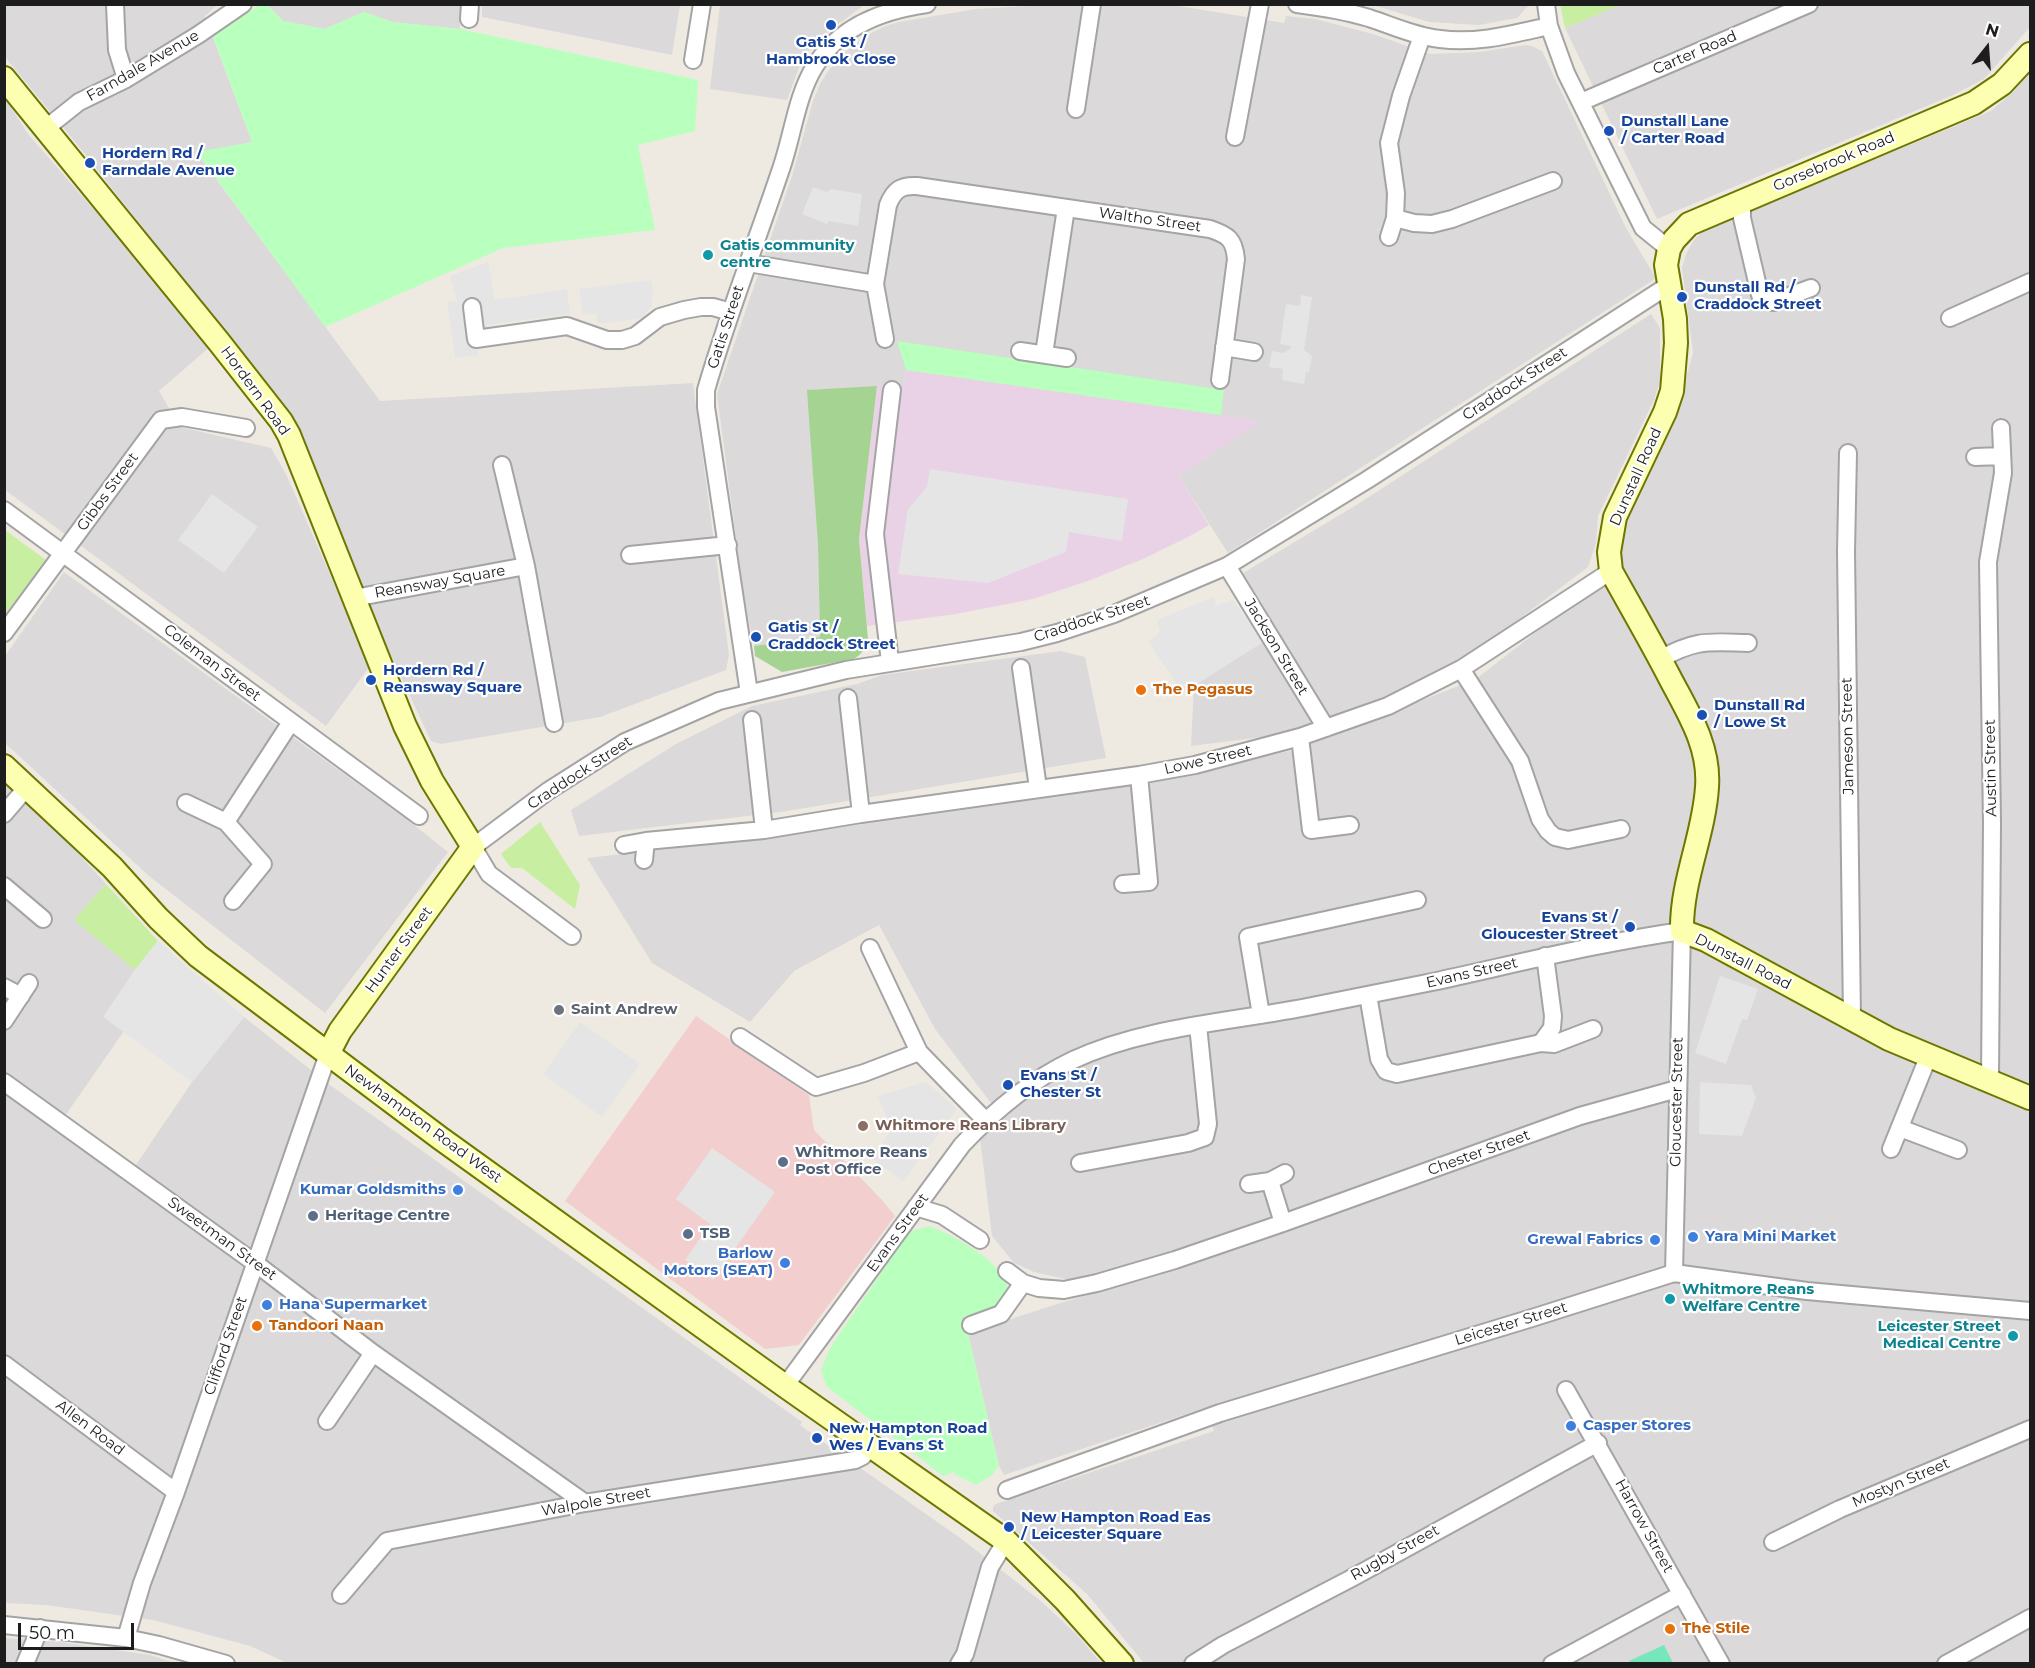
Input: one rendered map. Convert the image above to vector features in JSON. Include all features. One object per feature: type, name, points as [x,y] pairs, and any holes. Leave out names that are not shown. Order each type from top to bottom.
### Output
[{"type":"street","points":[[115,4],[117,50],[126,79]]},
{"type":"street","name":"Farndale Avenue","points":[[45,129],[79,102],[126,79],[198,35],[243,4]]},
{"type":"street","points":[[693,60],[702,4]]},
{"type":"street","name":"Gatis Street","points":[[749,693],[705,398],[731,312],[815,65],[839,38],[883,9],[927,4]]},
{"type":"street","points":[[1076,109],[1092,4]]},
{"type":"street","points":[[1235,137],[1260,4]]},
{"type":"street","points":[[1297,4],[1348,13],[1422,36],[1442,39],[1482,40],[1550,26]]},
{"type":"street","points":[[1546,4],[1550,26],[1566,73],[1643,228],[1669,249],[1666,265],[1670,285]]},
{"type":"street","name":"Carter Road","points":[[1581,102],[1809,4]]},
{"type":"street","points":[[1389,237],[1395,218],[1395,193],[1389,143],[1401,96],[1422,36]]},
{"type":"street","name":"Gorsebrook Road","points":[[1669,249],[1689,224],[1974,103],[2002,84],[2031,54]]},
{"type":"street","name":"Hordern Road","points":[[4,78],[205,324],[289,435],[418,756],[474,847]]},
{"type":"street","points":[[1395,218],[1414,223],[1432,224],[1452,219],[1553,181]]},
{"type":"street","name":"Waltho Street","points":[[885,339],[875,284],[888,205],[891,196],[898,189],[908,185],[917,186],[1210,229],[1223,233],[1231,240],[1235,248],[1236,259],[1220,380]]},
{"type":"street","points":[[1742,201],[1742,218],[1760,295],[1773,302],[1811,288]]},
{"type":"street","points":[[1044,354],[1066,208]]},
{"type":"street","points":[[748,263],[875,284]]},
{"type":"street","points":[[1950,318],[2031,282]]},
{"type":"street","name":"Craddock Street","points":[[474,847],[548,791],[625,742],[719,701],[846,670],[1021,642],[1057,633],[1114,614],[1227,566],[1367,480],[1670,285]]},
{"type":"street","name":"Dunstall Road","points":[[1670,285],[1674,304],[1676,343],[1672,391],[1665,412],[1615,517],[1609,552],[1611,571],[1694,724],[1705,756],[1707,772],[1704,807],[1683,902],[1682,931],[1723,950],[1889,1039],[2031,1098]]},
{"type":"street","points":[[472,306],[476,339],[567,326],[608,340],[622,340],[635,336],[660,317],[684,310],[713,307],[731,312]]},
{"type":"street","points":[[1224,347],[1254,352]]},
{"type":"street","points":[[1020,351],[1067,358]]},
{"type":"street","points":[[890,662],[875,534],[892,390]]},
{"type":"street","name":"Gibbs Street","points":[[4,633],[161,420],[182,417],[246,428]]},
{"type":"street","name":"Austin Street","points":[[1990,1080],[1992,823],[1988,562],[2003,473],[2001,428]]},
{"type":"street","name":"Jameson Street","points":[[1848,453],[1846,551],[1852,1019]]},
{"type":"street","points":[[1975,457],[2002,456]]},
{"type":"street","name":"Reansway Square","points":[[502,465],[526,566],[554,723]]},
{"type":"street","name":"Coleman Street","points":[[4,510],[419,816]]},
{"type":"street","points":[[630,555],[728,545]]},
{"type":"street","name":"Reansway Square","points":[[354,598],[526,566]]},
{"type":"street","name":"Jackson Street","points":[[1227,566],[1326,728]]},
{"type":"street","name":"Lowe Street","points":[[624,845],[764,830],[1139,775],[1196,765],[1300,737],[1388,706],[1461,669],[1611,571]]},
{"type":"street","points":[[1660,659],[1683,646],[1702,641],[1748,644]]},
{"type":"street","points":[[1021,668],[1038,789]]},
{"type":"street","points":[[1461,669],[1520,761],[1540,819],[1548,831],[1555,837],[1568,840],[1621,829]]},
{"type":"street","points":[[848,698],[861,814]]},
{"type":"street","points":[[752,720],[764,830]]},
{"type":"street","points":[[226,822],[291,722]]},
{"type":"street","points":[[1300,737],[1311,830],[1350,825]]},
{"type":"street","name":"Newhampton Road West","points":[[4,766],[112,867],[158,918],[198,956],[440,1138],[784,1386],[1006,1542],[1033,1566],[1122,1664]]},
{"type":"street","points":[[1123,885],[1149,882],[1139,775]]},
{"type":"street","points":[[4,814],[28,786]]},
{"type":"street","points":[[186,803],[226,822],[263,864],[233,901]]},
{"type":"street","points":[[644,860],[646,841]]},
{"type":"street","points":[[474,847],[489,873],[572,936]]},
{"type":"street","name":"Hunter Street","points":[[328,1054],[340,1031],[474,847]]},
{"type":"street","points":[[4,886],[43,919]]},
{"type":"street","points":[[1261,1015],[1248,937],[1417,900]]},
{"type":"street","name":"Evans Street","points":[[784,1386],[962,1145],[985,1120],[1027,1087],[1072,1060],[1124,1041],[1198,1025],[1368,995],[1545,956],[1682,931]]},
{"type":"street","name":"Gloucester Street","points":[[1674,1273],[1682,931]]},
{"type":"street","points":[[870,948],[919,1052],[985,1120]]},
{"type":"street","points":[[1541,1043],[1552,1028],[1553,1016],[1545,956]]},
{"type":"street","points":[[4,987],[25,989],[4,1021]]},
{"type":"street","points":[[1368,995],[1379,1059],[1386,1071],[1396,1074],[1541,1043],[1554,1044],[1593,1029]]},
{"type":"street","points":[[1080,1163],[1188,1143],[1205,1137],[1208,1124],[1198,1025]]},
{"type":"street","points":[[740,1037],[816,1087],[864,1073],[919,1052]]},
{"type":"street","name":"Clifford Street","points":[[126,1638],[142,1582],[176,1492],[328,1054]]},
{"type":"street","points":[[1891,1149],[1929,1055]]},
{"type":"street","name":"Sweetman Street","points":[[4,1082],[255,1263],[373,1353],[585,1503]]},
{"type":"street","name":"Chester Street","points":[[1007,1271],[1023,1283],[1039,1288],[1064,1290],[1097,1283],[1175,1260],[1580,1116],[1677,1089]]},
{"type":"street","points":[[1900,1128],[1958,1150]]},
{"type":"street","points":[[1249,1184],[1277,1177],[1282,1223]]},
{"type":"street","points":[[916,1208],[942,1215],[980,1239]]},
{"type":"street","name":"Leicester Street","points":[[1007,1490],[1220,1413],[1674,1273],[1807,1291],[2031,1311]]},
{"type":"street","points":[[971,1325],[1001,1314],[1023,1283]]},
{"type":"street","points":[[327,1421],[373,1353]]},
{"type":"street","name":"Allen Road","points":[[4,1364],[176,1492]]},
{"type":"street","name":"Harrow Street","points":[[1566,1390],[1721,1664]]},
{"type":"street","name":"Mostyn Street","points":[[1773,1542],[1840,1509],[2031,1429]]},
{"type":"street","name":"Rugby Street","points":[[1193,1664],[1223,1645],[1598,1443]]},
{"type":"street","name":"Walpole Street","points":[[341,1595],[387,1541],[585,1503],[855,1460],[863,1456],[870,1446]]},
{"type":"street","points":[[959,1664],[969,1644],[990,1567],[1006,1542]]},
{"type":"street","points":[[1552,1664],[1682,1594]]},
{"type":"street","points":[[1946,1664],[2031,1618]]},
{"type":"street","points":[[4,1625],[126,1638],[225,1664]]},
{"type":"street","points":[[25,1664],[40,1628]]},
{"type":"shaded area","points":[[482,4],[680,5],[672,55],[482,17]]},
{"type":"shaded area","points":[[720,4],[864,5],[821,37],[802,59],[787,100],[710,89]]},
{"type":"shaded area","points":[[1529,4],[1517,18],[1479,25],[1429,22],[1373,5]]},
{"type":"shaded area","points":[[4,5],[217,5],[205,16],[252,142],[197,153],[380,401],[693,383],[729,655],[726,670],[600,717],[441,744],[431,741],[361,591],[287,410],[5,57]]},
{"type":"shaded area","points":[[267,5],[461,5],[460,29],[392,22],[364,12],[325,29],[283,21]]},
{"type":"shaded area","points":[[1046,5],[1172,5],[1284,23],[1286,16],[1315,19],[1373,34],[1430,54],[1479,52],[1532,46],[1542,51],[1626,228],[1655,279],[1228,553],[1179,477],[1259,421],[906,370],[904,385],[808,390],[818,545],[820,637],[754,646],[744,599],[717,394],[792,176],[820,84],[844,53],[865,36],[885,26],[976,9]]},
{"type":"shaded area","points":[[1620,5],[2030,5],[2030,27],[1984,79],[1953,95],[1657,219],[1565,28]]},
{"type":"shaded area","points":[[2030,73],[2030,1663],[1144,1663],[1087,1594],[993,1511],[993,1507],[996,1504],[1214,1431],[1207,1407],[1004,1475],[999,1466],[968,1333],[1057,1304],[1163,1274],[1157,1256],[1112,1271],[1070,1280],[1034,1272],[1014,1263],[992,1236],[980,1138],[1000,1115],[935,1029],[879,925],[794,971],[750,1022],[652,963],[587,858],[765,838],[1069,795],[1295,750],[1476,679],[1598,584],[1681,396],[1693,353],[1682,268],[1686,254],[1694,240],[1703,231],[1991,111]]},
{"type":"shaded area","points":[[4,97],[28,134],[212,345],[159,391],[180,427],[271,448],[286,474],[370,666],[326,726],[5,490]]},
{"type":"shaded area","points":[[813,187],[827,192],[831,189],[862,194],[858,226],[828,221],[827,224],[802,214]]},
{"type":"shaded area","points":[[488,262],[495,300],[567,289],[570,314],[487,325],[490,345],[477,347],[478,355],[455,358],[447,302],[457,300],[450,276]]},
{"type":"shaded area","points":[[651,280],[653,289],[651,307],[642,318],[598,324],[596,313],[583,315],[579,289]]},
{"type":"shaded area","points":[[1301,295],[1312,297],[1304,350],[1312,356],[1304,384],[1282,380],[1283,369],[1269,367],[1272,351],[1284,353],[1290,349],[1291,346],[1280,344],[1286,304],[1300,306]]},
{"type":"shaded area","points":[[1651,314],[1660,328],[1660,381],[1654,400],[1598,516],[1596,543],[1588,567],[1453,669],[1294,733],[1191,746],[1194,685],[1279,632],[1243,573],[1358,504]]},
{"type":"shaded area","points":[[906,370],[1261,421],[1179,477],[1209,525],[1190,536],[1143,559],[1088,581],[1033,599],[956,614],[867,626],[859,539],[877,386],[904,385]]},
{"type":"shaded area","points":[[930,469],[1128,499],[1122,541],[1069,532],[1066,552],[988,583],[898,574],[908,509],[927,487]]},
{"type":"shaded area","points":[[212,494],[258,527],[224,573],[178,540]]},
{"type":"shaded area","points":[[64,572],[405,818],[448,852],[325,1013],[149,876],[5,743],[5,656]]},
{"type":"shaded area","points":[[1214,597],[1216,606],[1233,600],[1263,642],[1183,693],[1148,642],[1160,632],[1157,620]]},
{"type":"shaded area","points":[[1061,651],[1085,657],[1106,758],[781,812],[579,836],[571,810],[676,744],[752,706],[857,684],[882,675]]},
{"type":"shaded area","points":[[4,783],[28,802],[106,884],[74,920],[135,970],[104,1016],[124,1031],[56,1129],[125,1181],[192,1082],[244,1017],[330,1085],[802,1422],[800,1425],[819,1439],[963,1540],[1042,1602],[1077,1635],[1101,1663],[287,1663],[250,1646],[153,1620],[46,1605],[5,1603]]},
{"type":"shaded area","points":[[158,941],[244,1017],[192,1082],[103,1017]]},
{"type":"shaded area","points":[[1720,976],[1758,989],[1747,1020],[1742,1019],[1726,1064],[1695,1053]]},
{"type":"shaded area","points":[[696,1016],[809,1095],[814,1130],[895,1216],[799,1345],[765,1349],[565,1201]]},
{"type":"shaded area","points":[[580,1022],[640,1064],[602,1117],[543,1074]]},
{"type":"shaded area","points":[[926,1082],[957,1109],[903,1181],[872,1159],[892,1128],[877,1096]]},
{"type":"shaded area","points":[[1700,1082],[1751,1085],[1756,1098],[1742,1136],[1699,1134]]},
{"type":"shaded area","points":[[712,1148],[775,1192],[713,1280],[685,1260],[710,1224],[676,1199]]},
{"type":"shaded area","points":[[4,1638],[60,1642],[150,1655],[174,1663],[5,1663]]},
{"type":"green space","points":[[1560,4],[1620,4],[1620,5],[1565,28]]},
{"type":"green space","points":[[260,5],[267,5],[283,21],[325,29],[364,12],[392,22],[460,29],[698,80],[695,131],[638,145],[655,230],[503,248],[325,327],[197,152],[252,142],[212,34]]},
{"type":"green space","points":[[897,341],[1224,390],[1221,415],[906,370]]},
{"type":"green space","points":[[877,386],[859,539],[867,643],[854,659],[782,672],[755,656],[754,646],[820,637],[818,545],[807,390]]},
{"type":"green space","points":[[5,530],[46,560],[5,614]]},
{"type":"green space","points":[[540,822],[580,885],[575,909],[522,868],[511,868],[501,854]]},
{"type":"green space","points":[[106,884],[158,941],[135,970],[74,920]]},
{"type":"green space","points":[[930,1226],[952,1236],[986,1258],[996,1267],[1008,1287],[997,1308],[964,1317],[999,1466],[991,1476],[976,1485],[954,1474],[956,1471],[943,1476],[826,1386],[821,1370],[830,1348],[910,1231]]},
{"type":"green space","points":[[1664,1645],[1673,1663],[1630,1663],[1629,1661]]},
{"type":"place","name":"Gatis St / Hambrook Close","points":[[831,25]]},
{"type":"place","name":"Dunstall Lane / Carter Road","points":[[1609,131]]},
{"type":"place","name":"Hordern Rd / Farndale Avenue","points":[[90,163]]},
{"type":"place","name":"Gatis community centre","points":[[708,255]]},
{"type":"place","name":"Dunstall Rd / Craddock Street","points":[[1682,297]]},
{"type":"place","name":"Gatis St / Craddock Street","points":[[756,637]]},
{"type":"place","name":"Hordern Rd / Reansway Square","points":[[371,680]]},
{"type":"place","name":"The Pegasus","points":[[1141,690]]},
{"type":"place","name":"Dunstall Rd / Lowe St","points":[[1702,715]]},
{"type":"place","name":"Evans St / Gloucester Street","points":[[1630,927]]},
{"type":"place","name":"Saint Andrew","points":[[559,1010]]},
{"type":"place","name":"Evans St / Chester St","points":[[1008,1085]]},
{"type":"place","name":"Whitmore Reans Library","points":[[863,1126]]},
{"type":"place","name":"Whitmore Reans Post Office","points":[[783,1162]]},
{"type":"place","name":"Kumar Goldsmiths","points":[[458,1190]]},
{"type":"place","name":"Heritage Centre","points":[[313,1216]]},
{"type":"place","name":"TSB","points":[[688,1234]]},
{"type":"place","name":"Yara Mini Market","points":[[1693,1237]]},
{"type":"place","name":"Grewal Fabrics","points":[[1655,1240]]},
{"type":"place","name":"Barlow Motors (SEAT)","points":[[785,1263]]},
{"type":"place","name":"Whitmore Reans Welfare Centre","points":[[1670,1299]]},
{"type":"place","name":"Hana Supermarket","points":[[267,1305]]},
{"type":"place","name":"Tandoori Naan","points":[[257,1326]]},
{"type":"place","name":"Leicester Street Medical Centre","points":[[2013,1336]]},
{"type":"place","name":"Casper Stores","points":[[1571,1426]]},
{"type":"place","name":"New Hampton Road Wes / Evans St","points":[[817,1438]]},
{"type":"place","name":"New Hampton Road Eas / Leicester Square","points":[[1009,1527]]},
{"type":"place","name":"The Stile","points":[[1670,1629]]}]
